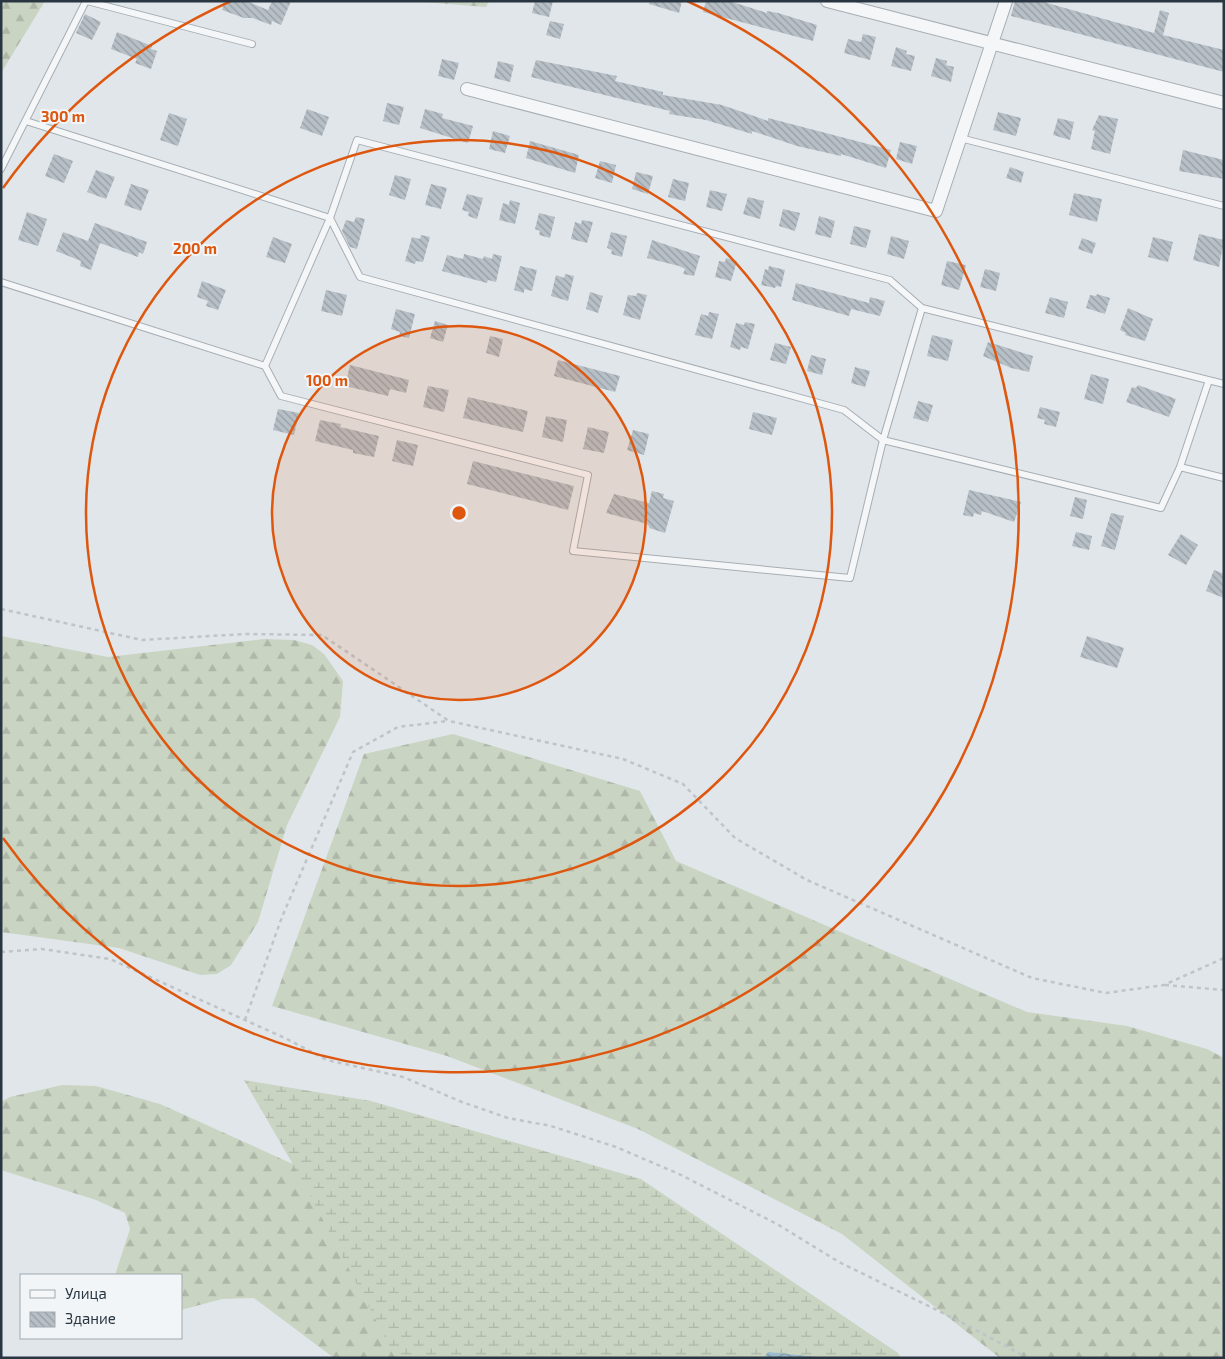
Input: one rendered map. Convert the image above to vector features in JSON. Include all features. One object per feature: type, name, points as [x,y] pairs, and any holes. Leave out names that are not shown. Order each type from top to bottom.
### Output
[{"type":"street","points":[[827,1],[1224,104]]},
{"type":"street","points":[[468,89],[936,211],[1006,1]]},
{"type":"lane","points":[[1,169],[86,1],[252,44]]},
{"type":"lane","points":[[26,121],[330,218],[360,276],[844,410],[883,440],[1161,508],[1180,467],[1209,380]]},
{"type":"lane","points":[[960,138],[1224,206]]},
{"type":"lane","points":[[265,366],[330,218],[358,140],[890,280],[922,308],[1224,384]]},
{"type":"lane","points":[[1,282],[265,366],[281,396],[588,475],[573,551],[850,578],[883,440],[922,308]]},
{"type":"lane","points":[[1180,467],[1224,478]]},
{"type":"path","points":[[1,609],[142,640],[244,634],[322,636],[449,720]]},
{"type":"path","points":[[245,1020],[282,917],[353,752],[398,727],[449,720],[623,759],[683,784],[735,838],[807,880],[1032,978],[1106,993],[1164,985],[1224,990]]},
{"type":"path","points":[[1,952],[42,949],[110,959],[287,1038],[327,1060],[403,1077],[462,1102],[508,1118],[551,1126],[616,1147],[679,1174],[777,1224],[839,1262],[959,1321],[1028,1358]]},
{"type":"path","points":[[1164,985],[1224,958]]},
{"type":"green space","points":[[1,1],[45,1],[1,73]]},
{"type":"green space","points":[[411,1],[489,1],[486,7]]},
{"type":"green space","points":[[1,636],[108,657],[264,639],[294,640],[312,645],[324,654],[343,681],[340,717],[287,825],[258,922],[231,965],[217,974],[200,975],[119,948],[1,932]]},
{"type":"green space","points":[[453,734],[640,791],[676,861],[1027,1012],[1127,1026],[1207,1049],[1224,1058],[1224,1358],[1000,1358],[842,1234],[638,1129],[447,1056],[272,1006],[364,754]]},
{"type":"green space","points":[[244,1080],[371,1101],[641,1179],[898,1353],[901,1358],[396,1358],[298,1173]]},
{"type":"green space","points":[[62,1085],[96,1086],[160,1104],[326,1179],[418,1358],[334,1358],[254,1298],[222,1299],[182,1310],[182,1274],[115,1274],[130,1229],[125,1213],[96,1200],[1,1170],[1,1102],[10,1097]]},
{"type":"water","points":[[768,1352],[826,1358],[764,1358]]},
{"type":"building","points":[[225,1],[246,1],[268,10],[272,1],[291,1],[281,25],[272,21],[271,25],[222,10]]},
{"type":"building","points":[[535,1],[553,1],[549,17],[532,13]]},
{"type":"building","points":[[650,1],[682,1],[679,13],[649,4]]},
{"type":"building","points":[[706,1],[729,1],[767,13],[767,11],[778,13],[817,25],[813,41],[703,12]]},
{"type":"building","points":[[1015,1],[1040,1],[1154,33],[1160,10],[1169,13],[1163,35],[1224,50],[1224,72],[1011,16]]},
{"type":"building","points":[[85,14],[101,22],[92,40],[76,33]]},
{"type":"building","points":[[550,21],[564,24],[560,39],[546,35]]},
{"type":"building","points":[[117,32],[152,46],[151,49],[157,51],[151,69],[135,63],[137,59],[111,49]]},
{"type":"building","points":[[863,34],[876,37],[870,60],[844,53],[848,39],[861,42]]},
{"type":"building","points":[[896,47],[907,51],[906,54],[915,56],[911,71],[891,66]]},
{"type":"building","points":[[936,58],[947,61],[946,65],[954,67],[951,82],[931,76]]},
{"type":"building","points":[[442,59],[459,63],[454,80],[438,76]]},
{"type":"building","points":[[536,60],[617,76],[615,81],[663,92],[663,95],[722,105],[768,121],[768,118],[891,150],[886,168],[841,154],[841,156],[797,146],[752,131],[752,134],[706,120],[669,114],[670,111],[531,77]]},
{"type":"building","points":[[498,61],[514,65],[510,82],[494,78]]},
{"type":"building","points":[[387,103],[404,107],[399,125],[383,121]]},
{"type":"building","points":[[307,109],[329,117],[322,136],[300,128]]},
{"type":"building","points":[[425,109],[443,114],[442,118],[473,126],[468,143],[420,128]]},
{"type":"building","points":[[998,112],[1021,118],[1016,136],[993,130]]},
{"type":"building","points":[[169,113],[187,119],[178,146],[160,140]]},
{"type":"building","points":[[1099,115],[1118,119],[1110,154],[1091,149],[1095,131],[1092,130]]},
{"type":"building","points":[[1058,118],[1074,122],[1070,140],[1053,135]]},
{"type":"building","points":[[493,131],[510,136],[505,153],[489,149]]},
{"type":"building","points":[[530,141],[579,155],[575,173],[526,158]]},
{"type":"building","points":[[900,142],[917,146],[912,164],[896,159]]},
{"type":"building","points":[[1183,150],[1224,160],[1224,179],[1179,171]]},
{"type":"building","points":[[54,154],[73,161],[64,183],[45,176]]},
{"type":"building","points":[[600,161],[616,165],[612,183],[595,178]]},
{"type":"building","points":[[1010,167],[1024,172],[1021,183],[1006,178]]},
{"type":"building","points":[[96,170],[115,177],[106,199],[87,192]]},
{"type":"building","points":[[636,172],[653,176],[648,194],[632,189]]},
{"type":"building","points":[[395,175],[411,179],[405,200],[389,195]]},
{"type":"building","points":[[673,179],[689,183],[685,201],[668,197]]},
{"type":"building","points":[[131,184],[149,190],[141,211],[124,205]]},
{"type":"building","points":[[431,184],[447,188],[441,209],[425,205]]},
{"type":"building","points":[[710,190],[727,194],[722,211],[706,207]]},
{"type":"building","points":[[1074,193],[1102,199],[1097,222],[1069,215]]},
{"type":"building","points":[[467,194],[483,198],[477,219],[468,216],[469,212],[462,210]]},
{"type":"building","points":[[748,197],[764,201],[760,219],[743,214]]},
{"type":"building","points":[[510,200],[520,203],[515,224],[499,220],[503,203],[509,205]]},
{"type":"building","points":[[783,209],[800,213],[795,231],[779,226]]},
{"type":"building","points":[[27,212],[47,219],[38,246],[18,240]]},
{"type":"building","points":[[539,213],[555,217],[550,238],[539,235],[540,231],[535,229]]},
{"type":"building","points":[[819,216],[835,221],[831,238],[815,234]]},
{"type":"building","points":[[356,217],[365,219],[357,249],[350,247],[342,231],[346,220],[354,222]]},
{"type":"building","points":[[582,220],[593,222],[587,243],[571,239],[575,222],[581,224]]},
{"type":"building","points":[[95,223],[147,242],[143,254],[139,252],[138,257],[100,243],[91,270],[80,266],[81,261],[56,251],[63,232],[88,241]]},
{"type":"building","points":[[854,226],[871,230],[866,248],[850,244]]},
{"type":"building","points":[[611,232],[627,236],[622,257],[611,254],[612,250],[607,248]]},
{"type":"building","points":[[1199,234],[1224,240],[1219,267],[1193,260]]},
{"type":"building","points":[[421,235],[430,237],[423,262],[416,261],[415,264],[405,261],[412,237],[420,239]]},
{"type":"building","points":[[891,236],[909,241],[904,259],[887,254]]},
{"type":"building","points":[[273,237],[292,244],[285,263],[266,257]]},
{"type":"building","points":[[1153,237],[1173,242],[1168,262],[1148,257]]},
{"type":"building","points":[[1082,238],[1096,243],[1092,254],[1078,249]]},
{"type":"building","points":[[652,240],[700,256],[694,276],[683,274],[685,269],[679,266],[647,258]]},
{"type":"building","points":[[464,254],[483,259],[484,256],[492,259],[493,254],[502,256],[496,282],[488,280],[487,283],[442,271],[447,255],[463,259]]},
{"type":"building","points":[[726,258],[737,261],[731,281],[715,277],[719,261],[725,262]]},
{"type":"building","points":[[947,261],[966,265],[959,290],[941,285]]},
{"type":"building","points":[[520,266],[537,270],[532,291],[524,289],[524,293],[514,290]]},
{"type":"building","points":[[769,266],[785,270],[781,287],[776,286],[775,288],[761,285],[765,269],[768,270]]},
{"type":"building","points":[[985,269],[1000,273],[996,291],[980,287]]},
{"type":"building","points":[[565,274],[574,276],[568,301],[551,296],[556,275],[564,278]]},
{"type":"building","points":[[202,281],[226,290],[218,310],[206,306],[208,301],[197,297]]},
{"type":"building","points":[[796,283],[869,303],[870,297],[885,301],[880,316],[851,309],[849,316],[792,300]]},
{"type":"building","points":[[326,290],[347,295],[342,316],[321,311]]},
{"type":"building","points":[[590,292],[603,296],[598,313],[586,309]]},
{"type":"building","points":[[637,293],[647,295],[640,320],[623,315],[628,295],[636,296]]},
{"type":"building","points":[[1097,294],[1110,298],[1105,314],[1086,308],[1090,295],[1096,296]]},
{"type":"building","points":[[1050,297],[1068,302],[1064,318],[1045,313]]},
{"type":"building","points":[[1128,308],[1153,319],[1145,341],[1125,335],[1126,333],[1120,330]]},
{"type":"building","points":[[396,309],[415,314],[409,338],[399,336],[400,332],[391,329]]},
{"type":"building","points":[[709,312],[719,314],[712,339],[695,335],[701,314],[708,316]]},
{"type":"building","points":[[435,321],[448,325],[443,342],[430,338]]},
{"type":"building","points":[[745,322],[755,324],[748,349],[741,347],[740,350],[730,347],[736,323],[744,325]]},
{"type":"building","points":[[932,335],[953,340],[948,361],[927,356]]},
{"type":"building","points":[[490,336],[503,339],[499,357],[486,353]]},
{"type":"building","points":[[988,342],[1033,356],[1029,372],[1011,368],[983,356]]},
{"type":"building","points":[[775,343],[791,347],[786,364],[770,360]]},
{"type":"building","points":[[811,355],[826,359],[822,375],[807,371]]},
{"type":"building","points":[[558,360],[620,376],[615,392],[554,376]]},
{"type":"building","points":[[350,365],[409,380],[406,393],[390,389],[388,396],[345,386]]},
{"type":"building","points":[[855,367],[870,371],[865,387],[851,383]]},
{"type":"building","points":[[1091,374],[1109,379],[1103,404],[1084,399]]},
{"type":"building","points":[[1138,385],[1176,399],[1169,417],[1126,402],[1132,387],[1136,388]]},
{"type":"building","points":[[428,386],[449,390],[444,412],[423,407]]},
{"type":"building","points":[[468,397],[528,411],[523,432],[463,418]]},
{"type":"building","points":[[918,401],[933,405],[928,422],[913,418]]},
{"type":"building","points":[[1040,407],[1060,412],[1056,427],[1044,424],[1045,420],[1037,418]]},
{"type":"building","points":[[278,409],[299,413],[294,435],[273,430]]},
{"type":"building","points":[[753,412],[777,418],[772,435],[749,429]]},
{"type":"building","points":[[546,416],[567,420],[563,442],[542,437]]},
{"type":"building","points":[[320,420],[341,424],[340,427],[379,436],[374,457],[353,453],[353,450],[315,441]]},
{"type":"building","points":[[588,427],[609,432],[604,453],[583,449]]},
{"type":"building","points":[[633,430],[649,434],[644,455],[627,450]]},
{"type":"building","points":[[397,440],[418,445],[413,466],[392,461]]},
{"type":"building","points":[[473,461],[574,486],[568,510],[467,484]]},
{"type":"building","points":[[969,490],[1021,502],[1014,522],[982,511],[981,515],[974,513],[973,517],[963,515]]},
{"type":"building","points":[[652,491],[664,494],[663,498],[674,501],[665,533],[649,528],[644,523],[606,513],[614,494],[649,503]]},
{"type":"building","points":[[1075,497],[1087,500],[1083,519],[1070,516]]},
{"type":"building","points":[[1111,513],[1124,516],[1115,550],[1101,546]]},
{"type":"building","points":[[1076,532],[1092,536],[1089,550],[1072,546]]},
{"type":"building","points":[[1181,534],[1198,545],[1186,565],[1168,555]]},
{"type":"building","points":[[1214,570],[1224,574],[1224,598],[1206,591]]},
{"type":"building","points":[[1087,636],[1124,648],[1117,668],[1080,657]]}]
